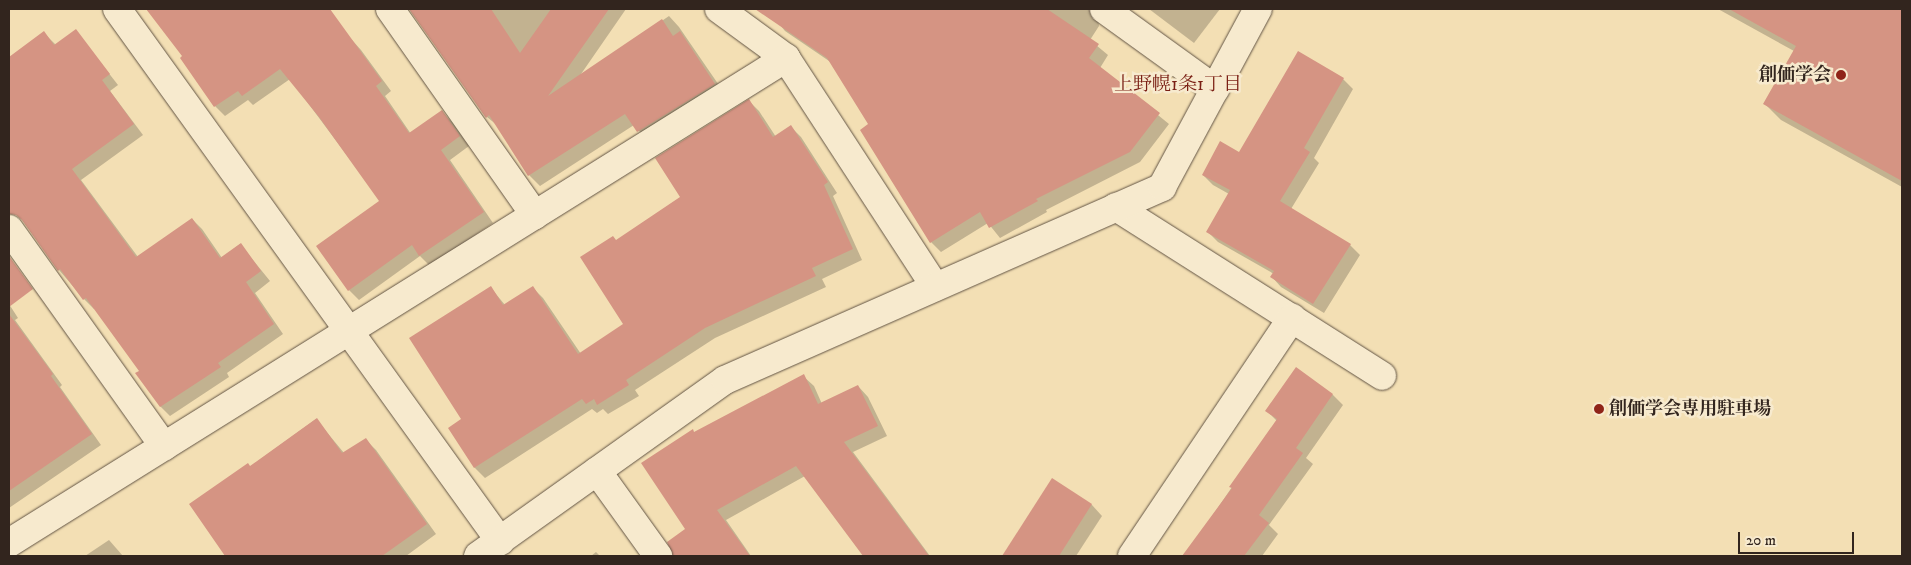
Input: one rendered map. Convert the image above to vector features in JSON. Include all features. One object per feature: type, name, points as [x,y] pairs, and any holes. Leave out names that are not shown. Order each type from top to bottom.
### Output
[{"type":"street","points":[[117,9],[349,331],[489,549],[724,380],[1162,187],[1258,9]]},
{"type":"street","points":[[390,9],[535,215]]},
{"type":"street","points":[[719,9],[786,58],[935,286]]},
{"type":"street","points":[[1104,9],[1215,89]]},
{"type":"street","points":[[9,542],[786,58]]},
{"type":"street","points":[[1116,207],[1382,376]]},
{"type":"street","points":[[9,229],[164,446]]},
{"type":"street","points":[[1132,556],[1292,318]]},
{"type":"street","points":[[597,471],[658,556]]},
{"type":"building","points":[[146,9],[330,9],[382,81],[376,86],[409,133],[442,110],[460,136],[441,150],[484,212],[419,256],[412,245],[348,291],[316,246],[379,201],[319,117],[280,69],[242,96],[238,91],[214,107],[180,58],[182,56]]},
{"type":"building","points":[[409,9],[491,9],[520,53],[551,9],[609,9],[548,96],[662,19],[673,36],[680,31],[715,84],[637,132],[625,114],[528,176],[489,115],[486,118]]},
{"type":"building","points":[[755,9],[1047,9],[1099,44],[1089,58],[1160,113],[1130,152],[1036,199],[1038,201],[989,228],[980,212],[930,243],[860,130],[868,124],[827,58]]},
{"type":"building","name":"創価学会","points":[[1729,9],[1902,9],[1902,181],[1763,104],[1796,46]]},
{"type":"building","points":[[76,29],[110,74],[102,80],[134,124],[72,169],[136,257],[192,218],[220,258],[241,243],[261,271],[246,282],[274,324],[218,363],[221,367],[160,407],[135,373],[139,371],[86,298],[83,300],[60,269],[58,271],[22,220],[16,215],[9,214],[9,57],[44,31],[54,45]]},
{"type":"building","points":[[1298,51],[1344,78],[1304,148],[1310,152],[1280,201],[1351,244],[1313,304],[1270,277],[1274,271],[1206,232],[1230,190],[1202,175],[1220,141],[1239,152]]},
{"type":"building","points":[[749,99],[773,137],[791,125],[828,182],[824,185],[853,249],[812,268],[816,276],[705,328],[626,380],[629,385],[597,405],[594,399],[586,404],[582,399],[474,468],[448,428],[461,419],[409,338],[491,286],[503,305],[533,286],[578,354],[623,324],[580,257],[613,236],[616,240],[680,197],[655,158]]},
{"type":"building","points":[[9,256],[33,289],[9,307]]},
{"type":"building","points":[[9,314],[53,374],[51,376],[92,434],[9,491]]},
{"type":"building","points":[[1296,367],[1333,394],[1296,448],[1303,453],[1259,515],[1269,523],[1244,556],[1182,556],[1232,488],[1229,487],[1277,419],[1265,411]]},
{"type":"building","points":[[804,374],[818,404],[858,385],[878,426],[844,442],[929,556],[863,556],[796,466],[717,510],[750,556],[673,556],[667,542],[685,529],[641,463],[693,429],[694,432]]},
{"type":"building","points":[[317,418],[342,453],[366,438],[427,524],[382,556],[225,556],[189,504],[248,463],[250,466]]},
{"type":"building","points":[[1052,478],[1092,504],[1059,556],[1002,556]]},
{"type":"place","name":"創価学会","points":[[1841,75]]},
{"type":"place","name":"創価学会専用駐車場","points":[[1599,409]]},
{"type":"district","name":"上野幌1条1丁目","points":[[1178,85]]}]
